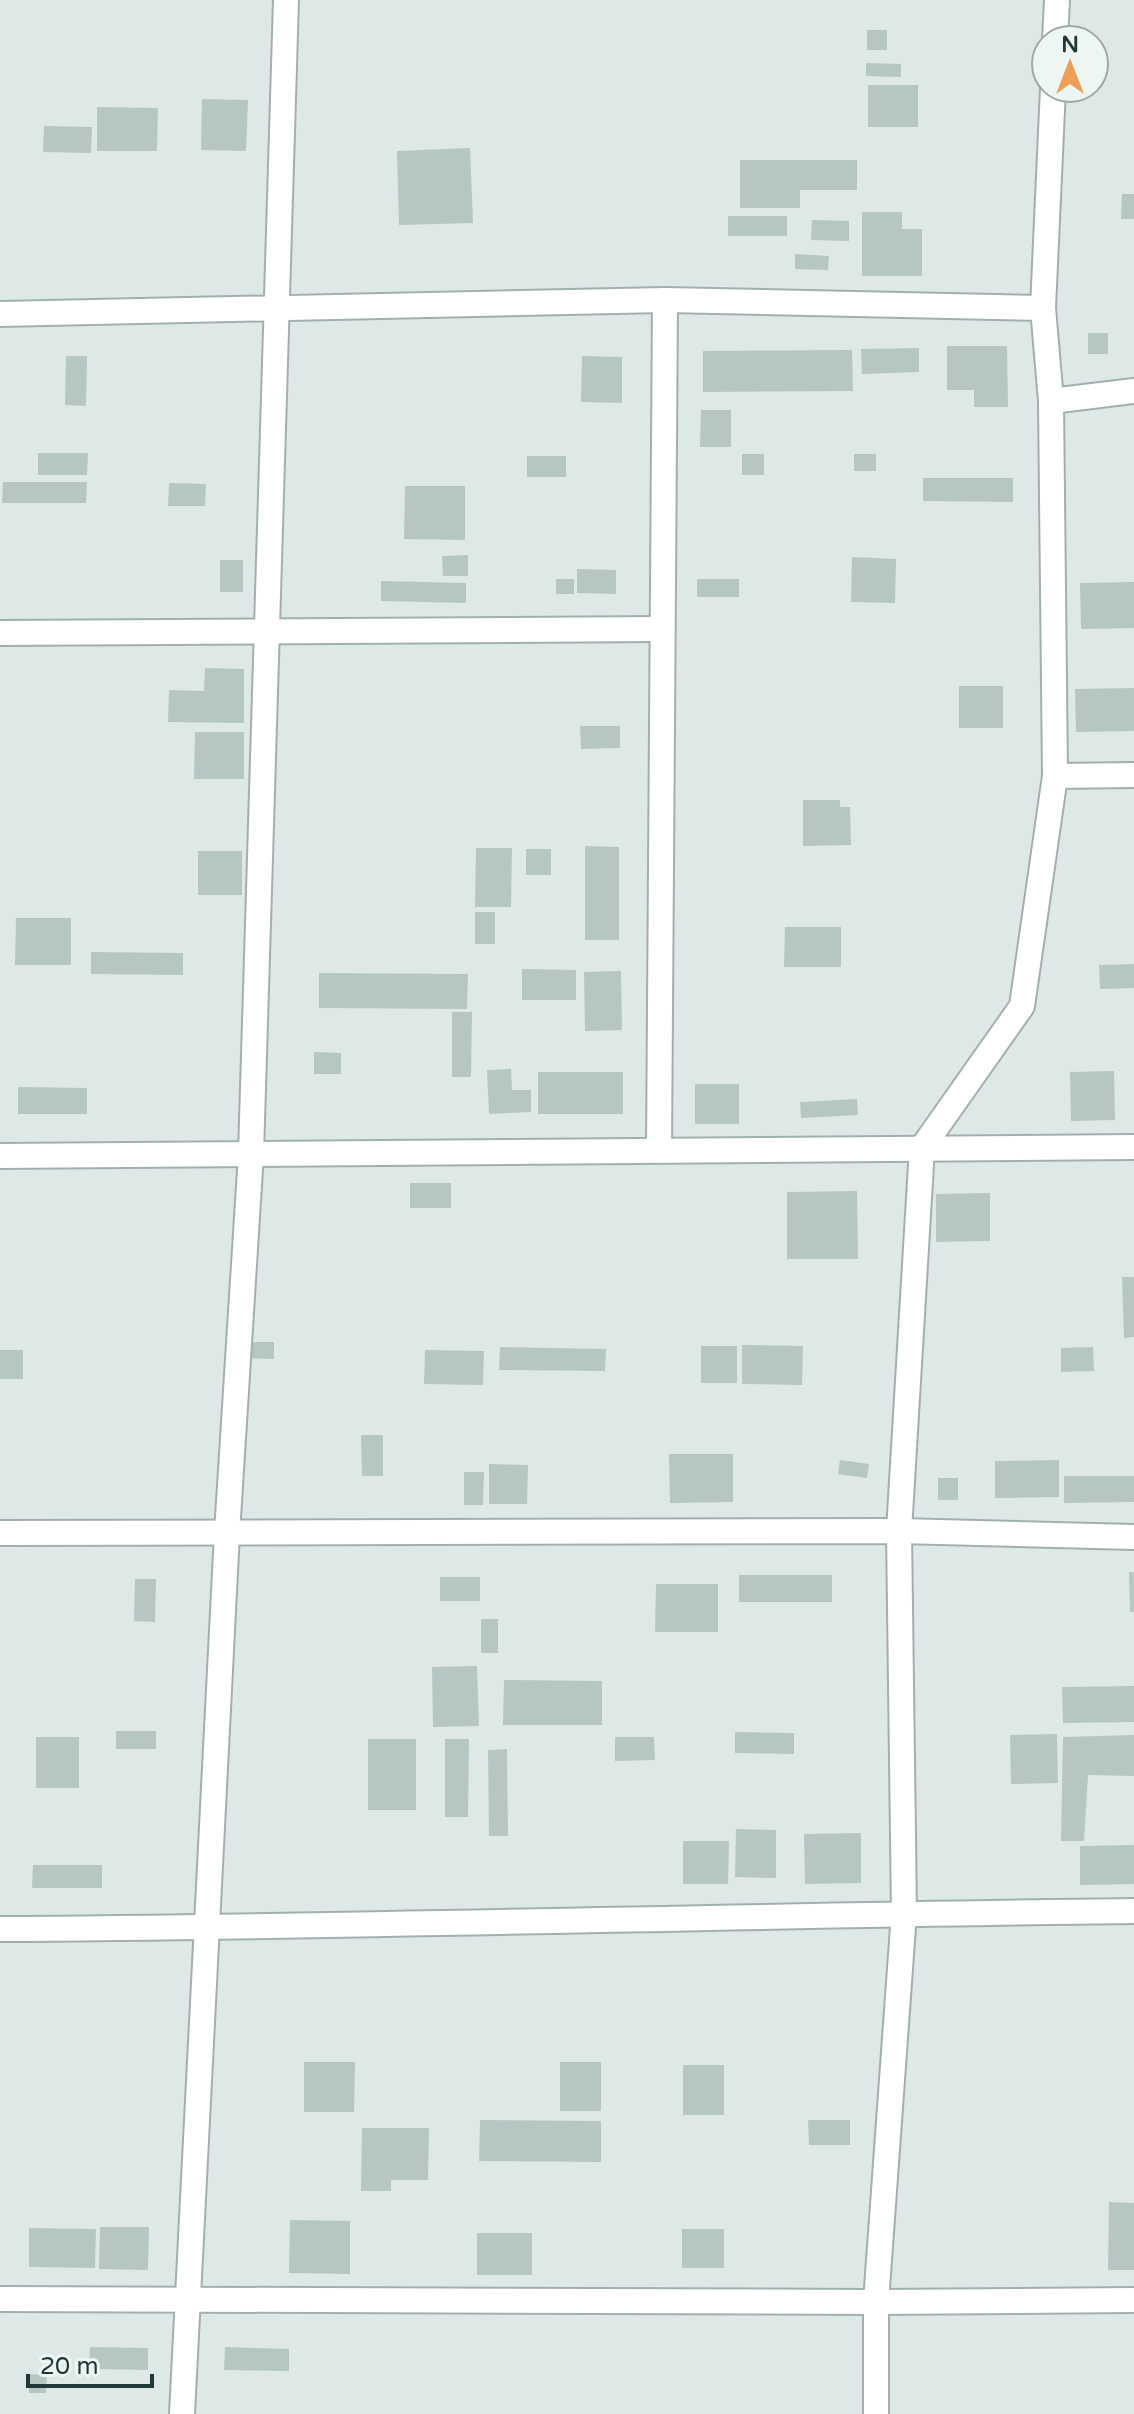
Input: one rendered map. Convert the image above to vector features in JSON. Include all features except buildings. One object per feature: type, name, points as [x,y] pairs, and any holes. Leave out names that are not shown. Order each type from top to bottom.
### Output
[{"type":"street","points":[[182,2414],[227,1533],[251,1154],[286,0]]},
{"type":"street","points":[[1056,24],[1057,0]]},
{"type":"street","points":[[876,2414],[876,2302],[904,1913],[899,1531],[922,1148],[1022,1006],[1055,776],[1051,401],[1043,308],[1052,104]]},
{"type":"street","points":[[659,1150],[665,300]]},
{"type":"street","points":[[0,314],[665,300],[1043,308]]},
{"type":"street","points":[[1051,401],[1134,391]]},
{"type":"street","points":[[0,633],[662,629]]},
{"type":"street","points":[[1055,776],[1134,775]]},
{"type":"street","points":[[0,1156],[1134,1147]]},
{"type":"street","points":[[0,1533],[899,1531],[1134,1537]]},
{"type":"street","points":[[0,1929],[1134,1911]]},
{"type":"street","points":[[0,2299],[1134,2300]]}]
